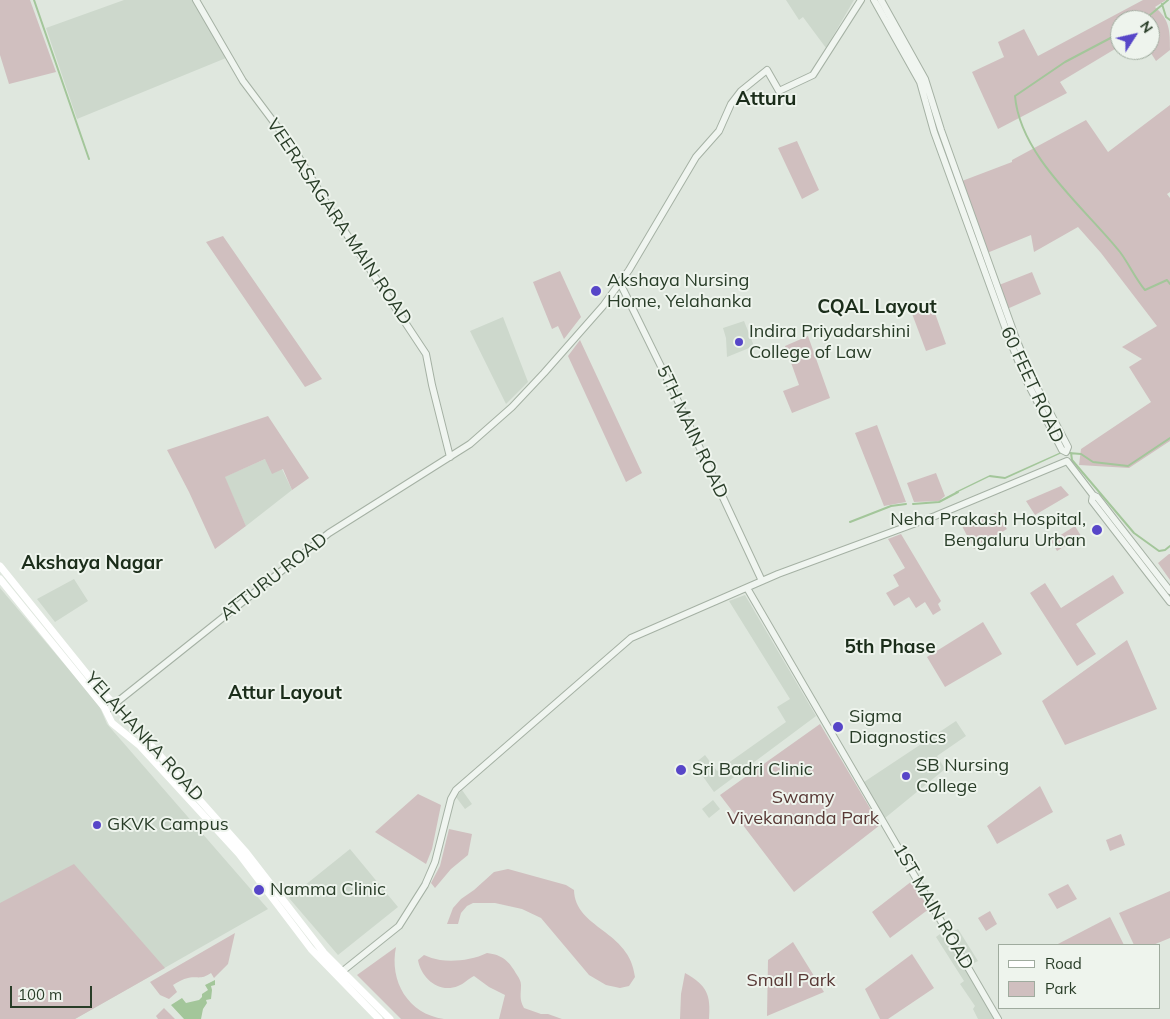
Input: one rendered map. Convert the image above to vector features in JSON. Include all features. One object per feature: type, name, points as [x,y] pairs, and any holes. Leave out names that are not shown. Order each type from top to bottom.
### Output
[{"type":"main road","name":"YELAHANKA ROAD","points":[[0,566],[95,684],[245,850],[339,974],[379,1019]]},
{"type":"main road","name":"YELAHANKA ROAD","points":[[0,579],[107,710],[112,723],[139,745],[239,854],[311,949],[390,1019]]},
{"type":"street","name":"VEERASAGARA MAIN ROAD","points":[[196,0],[243,82],[294,149],[330,209],[426,354],[450,457]]},
{"type":"street","name":"ATTURU ROAD","points":[[107,710],[329,533],[470,444],[512,407],[603,306],[630,270],[696,157],[719,131],[731,104],[742,91],[766,70],[779,91],[813,75],[861,0]]},
{"type":"street","name":"60 FEET ROAD","points":[[874,0],[920,82],[934,132],[1009,338],[1025,378],[1062,450],[1066,452],[1068,447],[1031,376],[1012,326],[947,148],[925,79],[881,0]]},
{"type":"street","name":"5TH MAIN ROAD","points":[[620,283],[676,397],[762,581]]},
{"type":"street","points":[[339,974],[399,926],[425,884],[435,862],[451,799],[456,790],[631,638],[762,581],[935,516],[1067,461],[1170,592]]},
{"type":"street","points":[[1093,496],[1092,501],[1170,602]]},
{"type":"street","name":"1ST MAIN ROAD","points":[[747,588],[998,1019]]},
{"type":"shaded area","points":[[124,0],[192,0],[226,58],[77,119],[46,28]]},
{"type":"shaded area","points":[[786,0],[854,0],[826,48],[803,17],[799,20]]},
{"type":"shaded area","points":[[503,317],[528,382],[506,404],[470,331]]},
{"type":"shaded area","name":"Indira Priyadarshini College of Law","points":[[744,321],[754,346],[727,357],[726,338],[723,328]]},
{"type":"shaded area","points":[[1061,452],[1005,479],[989,477],[955,492],[990,475],[1005,477]]},
{"type":"shaded area","points":[[265,459],[282,469],[292,490],[246,526],[224,477]]},
{"type":"shaded area","points":[[74,579],[88,601],[55,622],[37,599]]},
{"type":"shaded area","name":"GKVK Campus","points":[[0,588],[99,705],[107,724],[268,909],[75,1019],[0,1019]]},
{"type":"shaded area","points":[[745,595],[816,716],[714,792],[694,764],[705,755],[717,771],[786,722],[777,707],[790,699],[729,601]]},
{"type":"shaded area","name":"SB Nursing College","points":[[956,721],[966,736],[937,756],[945,769],[885,818],[864,782]]},
{"type":"shaded area","points":[[462,790],[472,804],[465,809],[456,797]]},
{"type":"shaded area","points":[[713,800],[720,809],[709,818],[702,809]]},
{"type":"shaded area","points":[[350,849],[398,907],[338,955],[289,898]]},
{"type":"shaded area","points":[[958,929],[978,961],[972,964],[952,932]]},
{"type":"shaded area","points":[[944,931],[996,1019],[978,1019],[973,1009],[975,1006],[960,984],[964,981],[936,937]]},
{"type":"shaded area","points":[[215,980],[215,985],[211,986],[211,999],[206,1000],[207,1003],[203,1009],[201,1019],[184,1019],[171,1005],[182,998],[186,1003],[199,1000],[202,994],[208,990],[205,985]]},
{"type":"green space","points":[[0,0],[30,0],[56,72],[9,84],[0,55]]},
{"type":"green space","points":[[1143,0],[1166,0],[1155,7],[1158,10],[1124,10]]},
{"type":"green space","points":[[1160,12],[1168,26],[1170,50],[1160,58]]},
{"type":"green space","points":[[1110,18],[1110,52],[1060,82],[1067,93],[998,129],[972,72],[1004,57],[998,42],[1024,29],[1038,56]]},
{"type":"green space","points":[[1170,105],[1170,192],[1167,194],[1170,198],[1170,441],[1129,468],[1079,465],[1081,449],[1151,402],[1129,367],[1142,359],[1122,347],[1157,326],[1101,253],[1078,227],[1034,252],[1031,235],[987,253],[962,181],[1012,162],[1012,160],[1086,120],[1108,152]]},
{"type":"green space","points":[[797,141],[819,190],[802,199],[778,148]]},
{"type":"green space","points":[[223,236],[322,379],[305,387],[206,242]]},
{"type":"green space","points":[[560,271],[581,317],[564,339],[558,326],[552,329],[533,282]]},
{"type":"green space","points":[[1032,272],[1041,294],[1007,309],[999,285]]},
{"type":"green space","points":[[931,302],[946,344],[926,351],[911,311]]},
{"type":"green space","points":[[808,336],[830,398],[792,413],[783,391],[799,385],[785,346]]},
{"type":"green space","points":[[580,340],[642,473],[626,482],[568,356]]},
{"type":"green space","points":[[268,416],[309,478],[292,490],[283,469],[272,474],[265,459],[225,477],[246,526],[215,549],[167,450]]},
{"type":"green space","points":[[877,425],[906,502],[884,506],[855,433]]},
{"type":"green space","points":[[936,473],[945,496],[939,501],[914,502],[907,483]]},
{"type":"green space","points":[[1061,486],[1069,495],[1035,515],[1026,501]]},
{"type":"green space","points":[[996,513],[1007,529],[974,549],[962,526]]},
{"type":"green space","points":[[1075,526],[1081,536],[1057,551],[1051,541]]},
{"type":"green space","points":[[901,534],[941,601],[938,604],[941,610],[933,615],[925,602],[916,608],[909,597],[894,606],[886,593],[899,586],[893,575],[905,568],[888,539]]},
{"type":"green space","points":[[1170,554],[1170,580],[1158,563]]},
{"type":"green space","points":[[1113,575],[1124,593],[1076,624],[1096,654],[1077,666],[1030,593],[1045,583],[1061,608]]},
{"type":"green space","points":[[983,622],[1002,654],[945,687],[927,657]]},
{"type":"green space","points":[[1127,640],[1157,709],[1065,745],[1042,701]]},
{"type":"green space","name":"Swamy Vivekananda Park","points":[[820,724],[880,825],[794,892],[720,795]]},
{"type":"green space","points":[[1040,786],[1053,812],[997,844],[987,826]]},
{"type":"green space","points":[[418,794],[441,805],[432,849],[426,864],[375,832]]},
{"type":"green space","points":[[449,829],[472,834],[468,855],[451,869],[435,888],[431,883],[440,866]]},
{"type":"green space","points":[[1121,834],[1125,845],[1110,851],[1106,840]]},
{"type":"green space","points":[[74,864],[165,968],[75,1019],[0,1019],[0,903]]},
{"type":"green space","points":[[508,869],[566,885],[574,890],[577,903],[583,913],[624,949],[631,961],[635,977],[629,986],[620,988],[606,985],[589,975],[541,918],[522,909],[495,903],[473,903],[467,906],[461,913],[458,924],[447,924],[453,908],[461,899],[494,872]]},
{"type":"green space","points":[[912,881],[929,909],[890,938],[872,912]]},
{"type":"green space","points":[[1068,884],[1077,899],[1057,909],[1048,894]]},
{"type":"green space","points":[[1170,891],[1170,938],[1155,944],[1134,944],[1119,913]]},
{"type":"green space","points":[[990,911],[997,924],[986,931],[978,918]]},
{"type":"green space","points":[[1110,917],[1124,944],[1058,944]]},
{"type":"green space","points":[[235,933],[228,964],[214,978],[211,973],[202,977],[182,980],[173,985],[177,992],[169,999],[160,995],[150,982]]},
{"type":"green space","name":"Small Park","points":[[793,942],[824,992],[767,1016],[768,960]]},
{"type":"green space","points":[[396,947],[395,972],[404,994],[420,1010],[431,1016],[444,1019],[401,1019],[357,975]]},
{"type":"green space","points":[[487,953],[501,957],[514,970],[521,982],[521,999],[524,1008],[562,1019],[499,1019],[505,995],[489,987],[474,976],[462,984],[451,988],[438,986],[432,983],[423,973],[418,960],[424,955],[434,959],[457,961]]},
{"type":"green space","points":[[912,954],[934,988],[888,1019],[880,1019],[865,989]]},
{"type":"green space","points":[[685,973],[703,986],[706,991],[709,1003],[709,1019],[680,1019],[681,994]]},
{"type":"green space","points":[[164,1008],[175,1019],[158,1019],[156,1016]]},
{"type":"waterway","points":[[34,0],[89,159]]},
{"type":"waterway","points":[[1156,10],[1168,0]]},
{"type":"waterway","points":[[1162,4],[1166,17],[1170,20]]},
{"type":"waterway","points":[[1110,38],[1065,62],[1015,96],[1019,118],[1028,139],[1041,160],[1072,199],[1120,252],[1145,290],[1167,280],[1170,284]]},
{"type":"waterway","points":[[1069,453],[1081,454],[1093,462],[1128,466],[1170,438]]},
{"type":"waterway","points":[[1071,453],[1072,460],[1134,533],[1159,551],[1165,550],[1170,546]]},
{"type":"waterway","points":[[913,504],[939,502],[958,492]]},
{"type":"waterway","points":[[850,522],[891,506],[906,504]]},
{"type":"place","name":"Akshaya Nursing Home, Yelahanka","points":[[596,291]]},
{"type":"place","name":"Indira Priyadarshini College of Law","points":[[739,342]]},
{"type":"place","name":"Neha Prakash Hospital, Bengaluru Urban","points":[[1097,530]]},
{"type":"place","name":"Sigma Diagnostics","points":[[838,727]]},
{"type":"place","name":"Sri Badri Clinic","points":[[681,770]]},
{"type":"place","name":"SB Nursing College","points":[[906,776]]},
{"type":"place","name":"GKVK Campus","points":[[97,825]]},
{"type":"place","name":"Namma Clinic","points":[[259,890]]},
{"type":"district","name":"Atturu","points":[[766,99]]},
{"type":"district","name":"CQAL Layout","points":[[877,307]]},
{"type":"district","name":"Akshaya Nagar","points":[[92,563]]},
{"type":"district","name":"5th Phase","points":[[890,647]]},
{"type":"district","name":"Attur Layout","points":[[285,693]]}]
